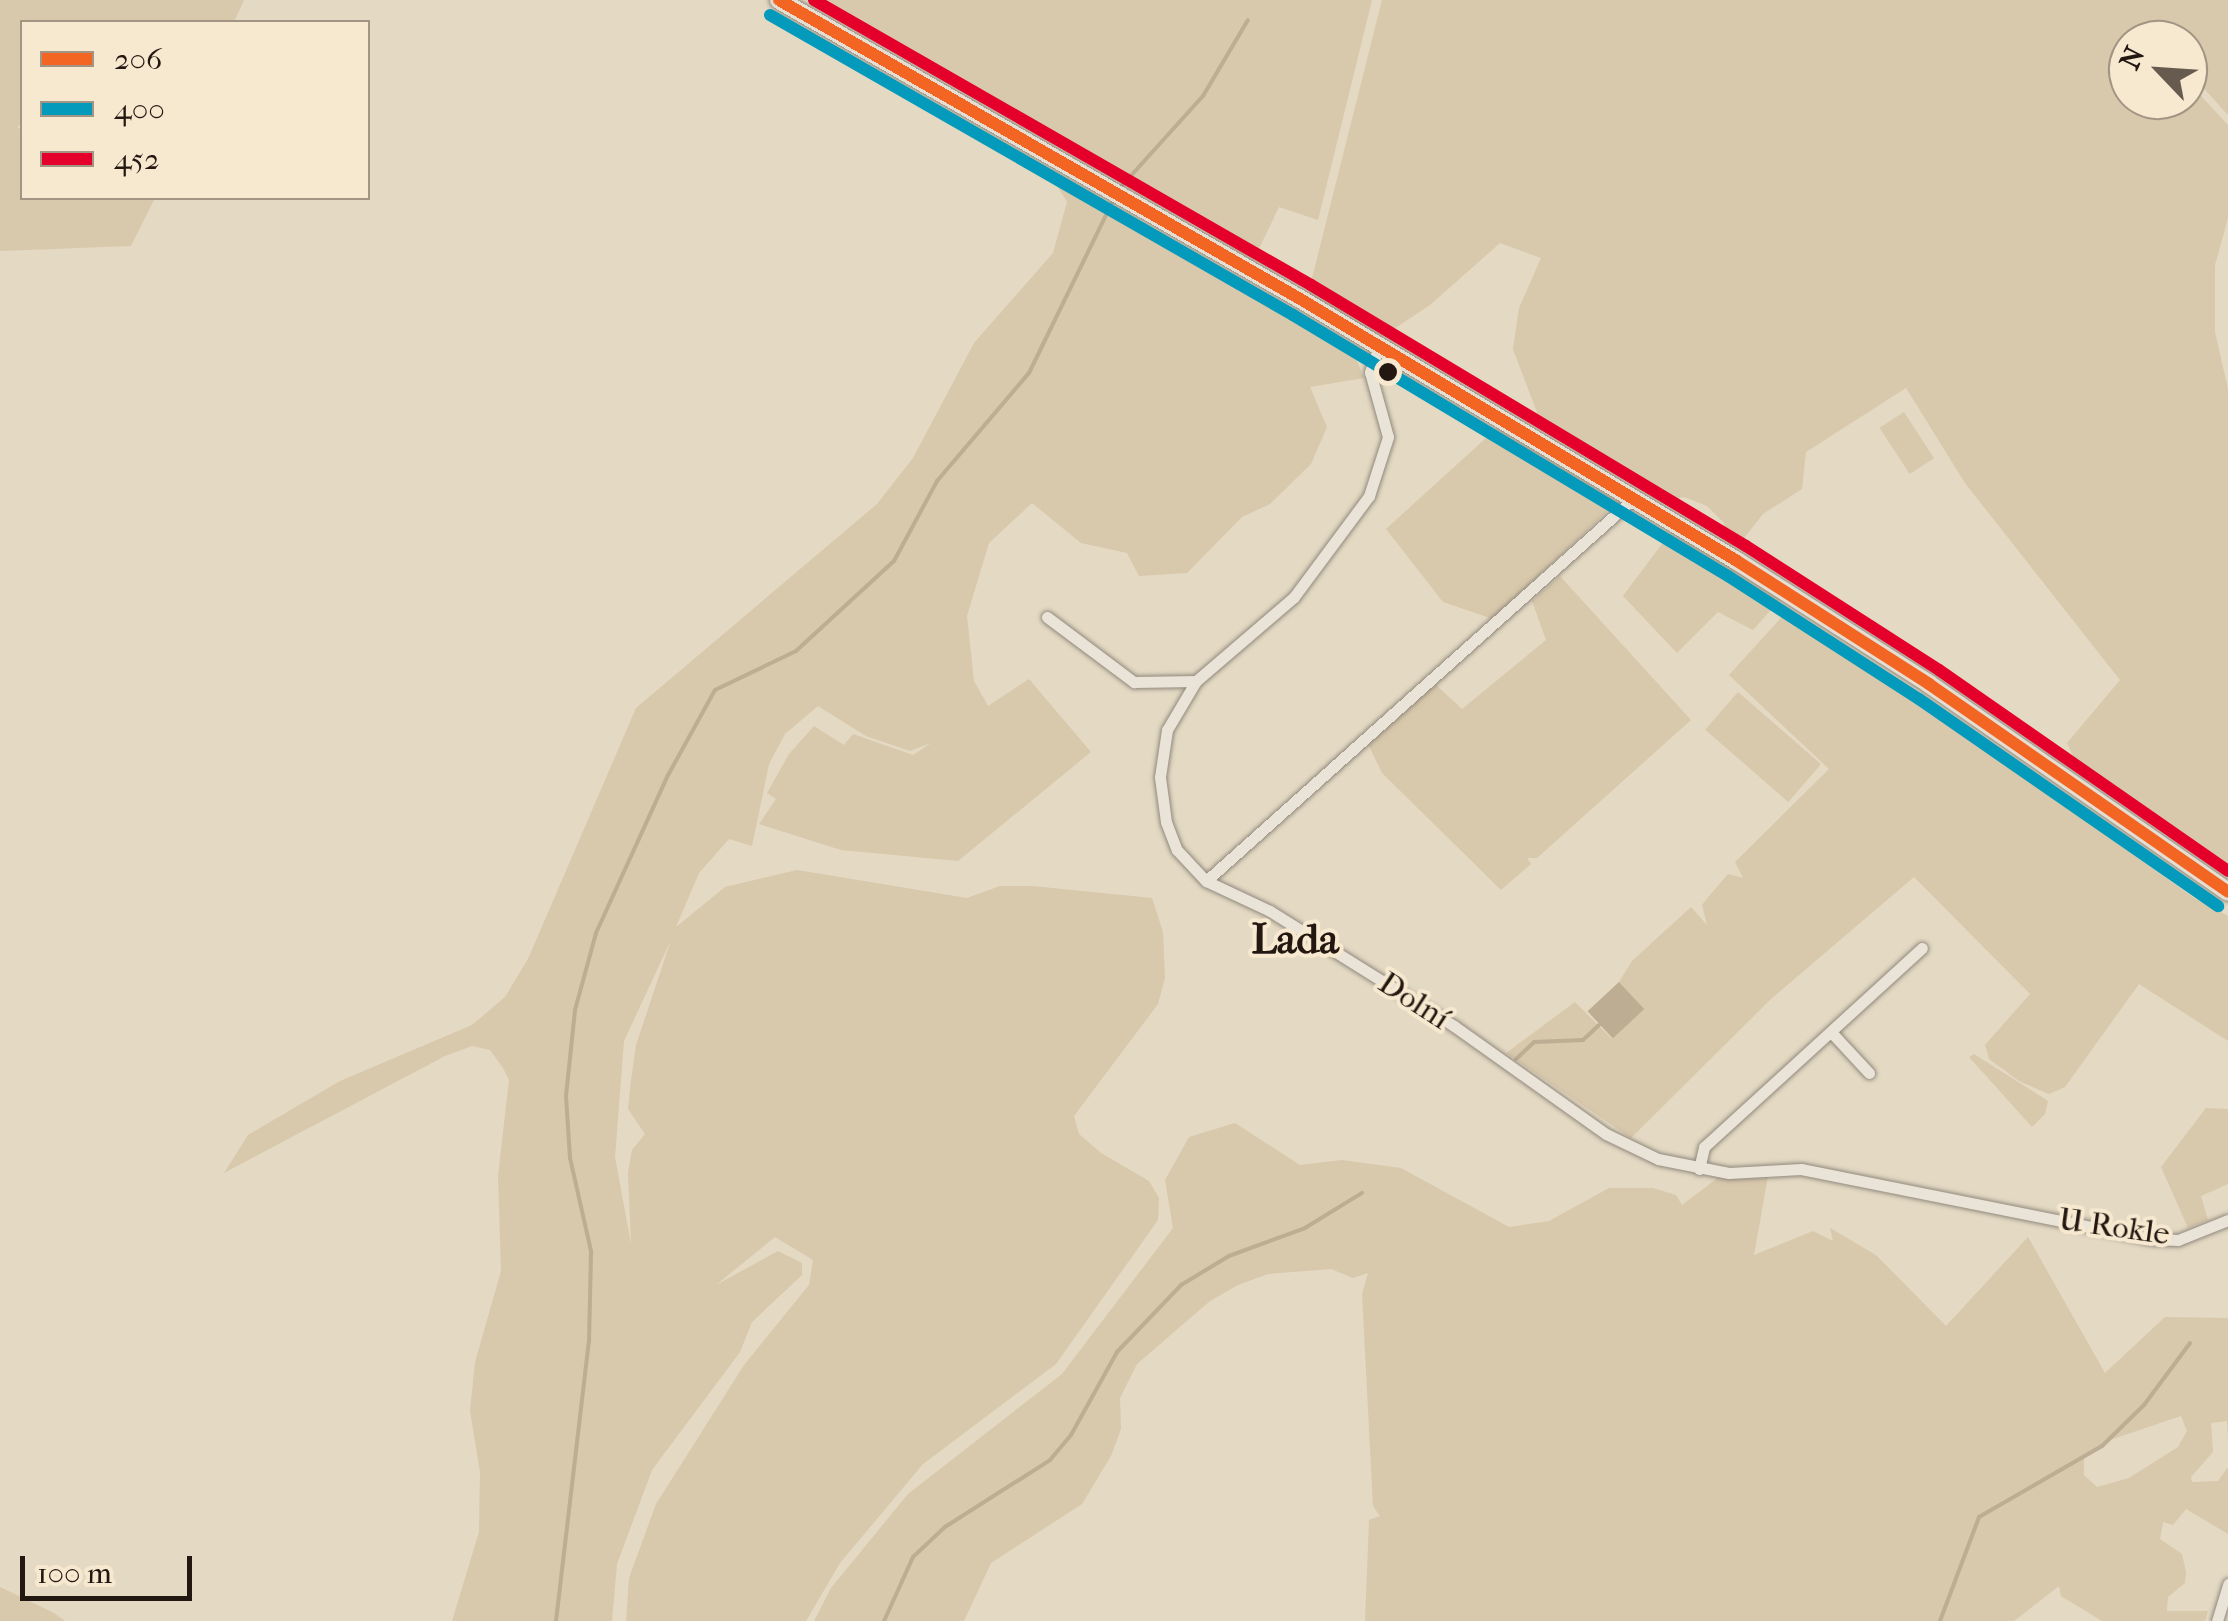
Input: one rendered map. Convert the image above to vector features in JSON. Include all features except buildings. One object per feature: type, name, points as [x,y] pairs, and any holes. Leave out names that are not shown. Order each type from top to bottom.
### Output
[{"type":"main road","points":[[779,0],[1245,267],[1633,499],[1928,684],[2228,892]]},
{"type":"street","name":"Dolní","points":[[1379,346],[1370,372],[1388,437],[1369,496],[1294,597],[1196,681],[1168,730],[1160,791],[1177,850],[1206,881],[1270,910],[1383,980],[1625,1146],[1700,1170],[1801,1169],[1998,1208]]},
{"type":"street","points":[[1206,881],[1633,499]]},
{"type":"street","points":[[1047,617],[1134,682],[1196,681]]},
{"type":"street","points":[[1700,1170],[1704,1147],[1922,948]]},
{"type":"street","points":[[1831,1032],[1869,1073]]},
{"type":"street","name":"U Rokle","points":[[1998,1208],[2178,1240],[2228,1220]]},
{"type":"street","points":[[2218,1621],[2228,1584]]},
{"type":"shaded area","points":[[0,0],[244,0],[235,20],[20,20],[20,200],[154,200],[131,246],[0,251]]},
{"type":"shaded area","points":[[813,0],[1372,0],[1318,220],[1279,207],[1253,261],[1047,129],[1031,126]]},
{"type":"shaded area","points":[[1382,0],[2228,0],[2228,115],[2208,93],[2208,20],[2108,20],[2108,120],[2208,120],[2208,104],[2228,125],[2228,218],[2215,265],[2215,332],[2228,389],[2228,874],[2076,763],[2067,743],[2120,680],[1965,483],[1906,388],[1806,452],[1802,489],[1763,514],[1737,547],[1728,544],[1724,523],[1707,506],[1684,497],[1661,502],[1544,431],[1513,349],[1519,308],[1541,258],[1500,243],[1430,305],[1382,337],[1307,298]]},
{"type":"shaded area","points":[[1054,181],[1353,351],[1364,378],[1310,387],[1327,427],[1311,464],[1270,504],[1242,517],[1187,573],[1139,576],[1127,553],[1081,543],[1032,503],[989,543],[967,616],[974,681],[988,706],[1029,679],[1091,752],[958,861],[841,850],[759,824],[776,799],[767,793],[789,754],[814,726],[844,745],[853,734],[913,755],[931,743],[910,751],[866,736],[818,706],[785,734],[769,764],[752,846],[729,839],[699,873],[676,927],[725,887],[797,870],[967,898],[1000,886],[1032,886],[1152,898],[1163,932],[1165,978],[1158,1004],[1074,1116],[1079,1134],[1101,1153],[1149,1181],[1159,1198],[1158,1220],[1056,1364],[923,1464],[840,1563],[806,1621],[626,1621],[629,1578],[656,1504],[744,1365],[809,1285],[813,1260],[775,1237],[716,1285],[778,1251],[802,1263],[802,1275],[752,1322],[740,1352],[652,1470],[617,1564],[612,1621],[452,1621],[479,1532],[480,1472],[470,1411],[475,1362],[501,1271],[498,1176],[509,1080],[503,1068],[490,1050],[472,1046],[445,1056],[224,1173],[248,1135],[340,1081],[472,1025],[505,997],[528,959],[636,708],[877,504],[913,458],[974,343],[1053,253],[1067,202]],"holes":[[[671,940],[636,1045],[628,1109],[645,1134],[632,1150],[628,1173],[631,1244],[615,1157],[624,1041]]]},
{"type":"shaded area","points":[[1904,412],[1934,458],[1910,474],[1880,428]]},
{"type":"shaded area","points":[[1497,428],[1618,501],[1493,619],[1443,602],[1386,529]]},
{"type":"shaded area","points":[[1673,529],[1783,596],[1753,630],[1718,612],[1677,653],[1623,596]]},
{"type":"shaded area","points":[[1560,576],[1691,720],[1537,858],[1527,858],[1531,864],[1501,890],[1382,773],[1368,744],[1433,682],[1462,709],[1546,640],[1532,601]]},
{"type":"shaded area","points":[[1781,618],[1801,620],[1825,636],[2194,898],[2228,916],[2228,1041],[2139,984],[2065,1087],[2049,1094],[2019,1081],[1989,1059],[1985,1045],[2030,994],[1914,877],[1771,999],[1631,1138],[1506,1053],[1575,1002],[1612,1039],[1644,1009],[1619,982],[1632,961],[1691,907],[1707,925],[1702,905],[1728,874],[1743,878],[1735,862],[1829,769],[1729,675]]},
{"type":"shaded area","points":[[1738,692],[1821,764],[1788,802],[1705,730]]},
{"type":"shaded area","points":[[1619,982],[1644,1009],[1613,1038],[1588,1011]]},
{"type":"shaded area","points":[[1974,1054],[2048,1101],[2045,1114],[2032,1127],[1969,1057]]},
{"type":"shaded area","points":[[2206,1108],[2228,1109],[2228,1184],[2201,1196],[2208,1220],[2188,1228],[2161,1167]]},
{"type":"shaded area","points":[[1235,1123],[1300,1165],[1342,1160],[1401,1168],[1509,1227],[1549,1221],[1609,1188],[1653,1188],[1676,1195],[1682,1205],[1719,1177],[1768,1176],[1754,1255],[1813,1231],[1833,1241],[1830,1228],[1876,1255],[1946,1326],[2028,1237],[2105,1373],[2165,1317],[2228,1318],[2228,1442],[2227,1421],[2211,1423],[2213,1452],[2191,1477],[2192,1482],[2218,1481],[2228,1467],[2228,1534],[2186,1509],[2173,1525],[2163,1522],[2160,1539],[2182,1554],[2186,1572],[2185,1583],[2168,1597],[2167,1611],[2208,1611],[2205,1621],[2102,1621],[2061,1596],[2059,1586],[2014,1621],[1365,1621],[1369,1520],[1380,1516],[1373,1506],[1362,1294],[1368,1273],[1353,1278],[1331,1269],[1268,1274],[1238,1285],[1210,1301],[1137,1364],[1120,1398],[1121,1429],[1111,1456],[1082,1504],[991,1563],[964,1621],[814,1621],[831,1588],[908,1494],[1062,1374],[1173,1228],[1165,1180],[1189,1137]],"holes":[[[2181,1416],[2187,1431],[2178,1447],[2129,1478],[2097,1487],[2084,1475],[2084,1459],[2104,1442]]]},
{"type":"shaded area","points":[[0,1587],[54,1613],[65,1621],[0,1621]]},
{"type":"waterway","points":[[1118,190],[1203,96],[1248,20]]},
{"type":"waterway","points":[[556,1621],[589,1342],[591,1251],[570,1158],[566,1096],[575,1010],[596,933],[667,777],[715,690],[796,651],[894,561],[937,481],[1029,373],[1114,199]]},
{"type":"waterway","points":[[1516,1059],[1534,1042],[1583,1040],[1599,1025]]},
{"type":"waterway","points":[[884,1621],[913,1557],[945,1527],[1050,1460],[1071,1435],[1117,1352],[1181,1285],[1229,1256],[1305,1228],[1362,1193]]},
{"type":"waterway","points":[[1940,1621],[1979,1517],[2102,1446],[2144,1405],[2190,1343]]},
{"type":"transit line","name":"206","points":[[779,0],[1302,300],[1737,561],[1929,684],[2228,892]]},
{"type":"transit line","name":"452","points":[[814,0],[1311,285],[1746,546],[1939,670],[2228,871]]},
{"type":"transit line","name":"400","points":[[770,15],[1293,315],[1728,576],[1919,699],[2218,906]]},
{"type":"district","name":"Lada","points":[[1295,940]]}]
